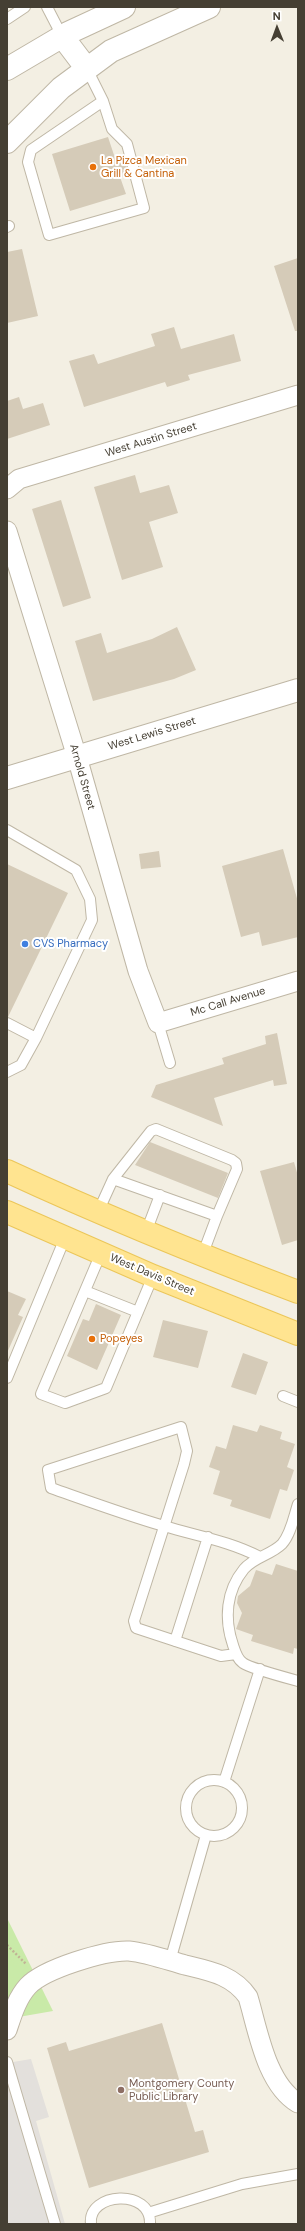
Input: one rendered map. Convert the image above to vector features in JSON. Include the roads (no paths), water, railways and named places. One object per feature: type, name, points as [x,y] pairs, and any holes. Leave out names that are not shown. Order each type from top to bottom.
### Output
[{"type":"main road","points":[[7,1170],[98,1212],[202,1256],[298,1292]]},
{"type":"main road","name":"West Davis Street","points":[[7,1212],[154,1276],[296,1329]]},
{"type":"street","points":[[7,68],[62,36],[124,7]]},
{"type":"street","points":[[20,142],[61,88],[111,51],[209,7]]},
{"type":"street","points":[[62,36],[87,69]]},
{"type":"street","name":"West Austin Street","points":[[7,489],[19,479],[298,395]]},
{"type":"street","name":"Arnold Street","points":[[7,531],[77,757],[138,971],[158,1023]]},
{"type":"street","name":"West Lewis Street","points":[[7,778],[298,690]]},
{"type":"street","name":"Mc Call Avenue","points":[[158,1023],[298,980]]},
{"type":"street","points":[[7,2030],[22,1995],[28,1986],[46,1973],[82,1960],[128,1951],[170,1961],[217,1973],[231,1978],[241,1986],[248,1997],[272,2074],[286,2094],[298,2103]]},
{"type":"lane","points":[[7,19],[25,7]]},
{"type":"lane","points":[[47,7],[62,36]]},
{"type":"lane","points":[[87,69],[103,101],[112,129],[127,144],[144,208],[49,236],[28,162],[20,142],[103,101]]},
{"type":"lane","points":[[7,830],[76,870],[90,900],[92,920],[22,1065],[7,1072]]},
{"type":"lane","points":[[7,1023],[36,1038]]},
{"type":"lane","points":[[158,1023],[170,1063]]},
{"type":"lane","points":[[98,1212],[113,1179],[141,1141],[151,1131],[156,1129],[236,1163],[237,1168],[202,1256]]},
{"type":"lane","points":[[113,1179],[217,1216]]},
{"type":"lane","points":[[146,1232],[160,1196]]},
{"type":"lane","points":[[7,1378],[65,1238]]},
{"type":"lane","points":[[100,1253],[41,1394],[65,1403],[106,1388],[154,1276]]},
{"type":"lane","points":[[85,1291],[138,1312]]},
{"type":"lane","points":[[283,1396],[298,1402]]},
{"type":"lane","points":[[236,1654],[221,1656],[136,1628],[134,1625],[164,1526],[187,1451],[181,1427],[48,1470],[51,1488],[164,1526],[208,1537],[245,1549],[260,1557]]},
{"type":"lane","points":[[298,1504],[295,1523],[282,1543],[244,1568],[237,1579],[227,1609],[228,1625],[236,1654],[243,1663],[298,1681]]},
{"type":"lane","points":[[175,1641],[208,1537]]},
{"type":"lane","points":[[224,1782],[260,1669]]},
{"type":"lane","points":[[214,1780],[224,1782],[232,1786],[238,1794],[242,1803],[242,1813],[238,1822],[232,1829],[224,1834],[206,1835],[193,1827],[189,1820],[186,1805],[188,1797],[198,1785],[204,1782],[214,1780]]},
{"type":"lane","points":[[170,1961],[206,1835]]},
{"type":"lane","points":[[7,2062],[55,2224]]},
{"type":"lane","points":[[148,2213],[242,2184],[298,2174]]},
{"type":"lane","points":[[91,2224],[94,2211],[99,2205],[110,2200],[132,2199],[142,2204],[148,2213],[150,2224]]},
{"type":"place","name":"La Pizca Mexican Grill & Cantina","points":[[93,167]]},
{"type":"place","name":"CVS Pharmacy","points":[[25,944]]},
{"type":"place","name":"Popeyes","points":[[92,1339]]},
{"type":"place","name":"Montgomery County Public Library","points":[[121,2090]]}]
